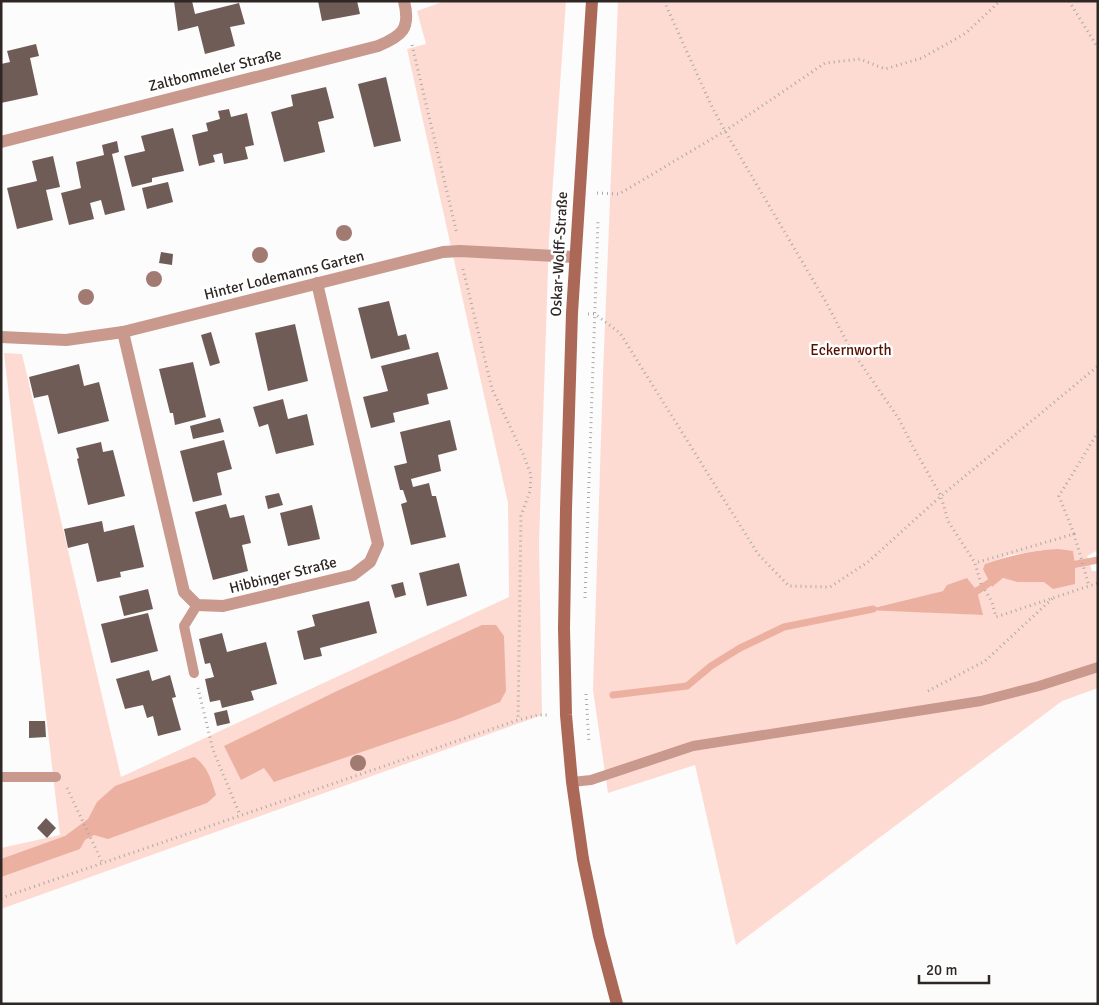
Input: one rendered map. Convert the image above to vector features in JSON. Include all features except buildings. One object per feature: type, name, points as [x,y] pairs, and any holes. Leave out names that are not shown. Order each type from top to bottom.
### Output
[{"type":"street","points":[[404,1],[406,20],[404,29]]},
{"type":"street","name":"Oskar-Wolff-Straße","points":[[592,1],[574,257],[566,509],[564,628],[566,715],[572,782],[583,859],[597,926],[617,1004]]},
{"type":"street","name":"Zaltbommeler Straße","points":[[1,142],[378,46],[396,38],[404,29]]},
{"type":"street","name":"Hinter Lodemanns Garten","points":[[1,337],[66,340],[123,332],[444,252],[460,251],[574,257]]},
{"type":"street","name":"Hibbinger Straße","points":[[197,606],[223,606],[353,575],[370,562],[378,544],[317,283]]},
{"type":"street","points":[[123,332],[184,592],[197,606]]},
{"type":"lane","points":[[194,674],[184,626],[197,606]]},
{"type":"lane","points":[[572,782],[591,780],[693,746],[980,701],[1039,686],[1098,667]]},
{"type":"lane","points":[[1,777],[56,777]]},
{"type":"path","points":[[664,1],[711,105],[725,131],[826,302],[850,348],[899,419],[941,496],[948,521],[975,563],[982,584]]},
{"type":"path","points":[[599,202],[599,193],[619,194],[725,131],[826,63],[860,59],[885,69],[922,58],[966,33],[1000,1]]},
{"type":"path","points":[[1069,1],[1098,48]]},
{"type":"path","points":[[404,29],[414,49],[458,241]]},
{"type":"path","points":[[584,604],[598,212]]},
{"type":"path","points":[[462,264],[492,389],[531,475],[530,491],[521,516],[518,720]]},
{"type":"path","points":[[595,314],[620,333],[758,554],[789,586],[830,587],[868,562],[941,496],[1098,366]]},
{"type":"path","points":[[1089,586],[1074,534],[1059,496],[1098,432]]},
{"type":"path","points":[[975,563],[1074,534]]},
{"type":"path","points":[[985,590],[992,602],[996,617],[1098,583]]},
{"type":"path","points":[[922,694],[985,661],[1053,598]]},
{"type":"path","points":[[194,674],[213,750],[240,815]]},
{"type":"path","points":[[586,688],[591,780]]},
{"type":"path","points":[[1,898],[518,720],[538,716],[566,715]]},
{"type":"path","points":[[56,777],[64,782],[102,862]]},
{"type":"green space","points":[[445,1],[566,1],[549,238],[539,543],[542,715],[1,909],[1,848],[60,835],[4,353],[22,354],[121,777],[509,597],[508,503],[407,49],[426,44],[417,11]]},
{"type":"green space","name":"Eckernworth","points":[[618,1],[1098,1],[1098,550],[1087,556],[1092,571],[1098,571],[1098,688],[1062,701],[736,945],[695,765],[608,793],[593,690]],"holes":[[[1042,550],[1044,582],[1017,582],[1003,578],[991,587],[985,564],[1011,555]],[[943,591],[983,615],[868,609]]]},
{"type":"shaded area","points":[[1058,549],[1073,551],[1075,584],[1053,589],[1044,582],[1017,582],[1003,578],[992,587],[983,569],[985,564],[1012,556]]},
{"type":"shaded area","points":[[967,578],[977,591],[983,615],[865,610],[943,591],[947,585]]},
{"type":"shaded area","points":[[482,625],[496,625],[504,636],[506,691],[500,702],[458,719],[274,782],[264,768],[241,780],[224,746],[337,691]]},
{"type":"shaded area","points":[[194,757],[206,769],[216,795],[207,803],[108,839],[94,835],[85,840],[80,849],[1,877],[1,859],[65,836],[88,819],[97,802],[115,786]]},
{"type":"waterway","points":[[1066,566],[1098,560]]},
{"type":"waterway","points":[[970,592],[977,591],[995,579]]},
{"type":"waterway","points":[[613,695],[687,686],[711,666],[740,648],[784,627],[873,609]]}]
